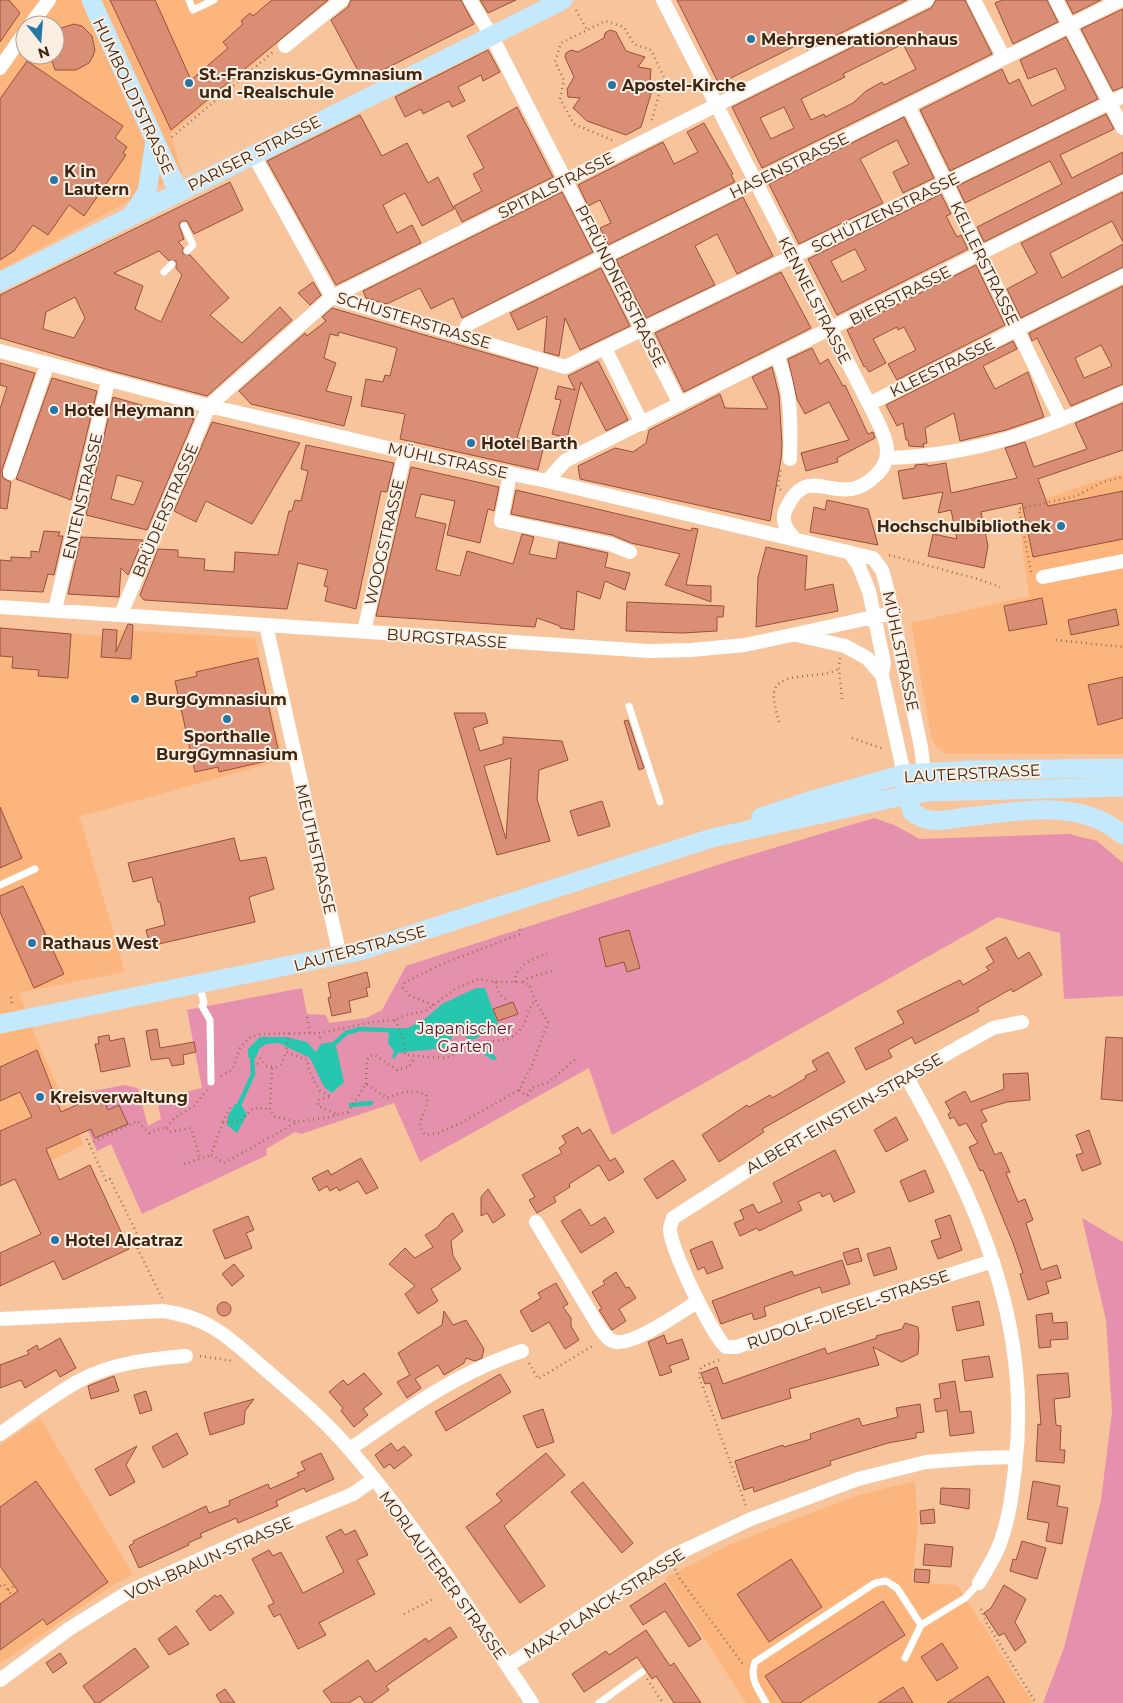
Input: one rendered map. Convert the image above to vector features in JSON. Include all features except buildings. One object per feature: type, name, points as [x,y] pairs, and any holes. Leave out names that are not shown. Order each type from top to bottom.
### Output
[{"type":"main road","name":"HUMBOLDTSTRASSE","points":[[91,0],[163,140],[173,198]]},
{"type":"main road","name":"PARISER STRASSE","points":[[0,282],[133,214],[173,198],[253,154],[491,35],[570,5]]},
{"type":"main road","points":[[133,214],[147,192],[163,140]]},
{"type":"main road","name":"LAUTERSTRASSE","points":[[0,1024],[340,956],[417,934],[712,838],[780,810],[904,774],[1123,768]]},
{"type":"main road","points":[[924,772],[927,792],[933,809],[964,818]]},
{"type":"main road","points":[[904,774],[912,812],[926,820],[1061,810],[1081,812],[1102,821],[1123,835]]},
{"type":"main road","name":"LAUTERSTRASSE","points":[[712,838],[927,792],[1123,787]]},
{"type":"street","points":[[38,15],[49,0]]},
{"type":"street","points":[[285,46],[342,0]]},
{"type":"street","name":"PFRÜNDNERSTRASSE","points":[[470,0],[491,35],[606,255],[680,404]]},
{"type":"street","name":"KENNELSTRASSE","points":[[663,0],[884,434],[888,447],[888,458]]},
{"type":"street","name":"SPITALSTRASSE","points":[[209,406],[332,297],[927,0]]},
{"type":"street","points":[[974,0],[1004,58]]},
{"type":"street","points":[[1056,0],[1123,128]]},
{"type":"street","name":"HASENSTRASSE","points":[[462,335],[468,324],[1121,0]]},
{"type":"street","points":[[0,68],[15,46]]},
{"type":"street","name":"SCHÜTZENSTRASSE","points":[[565,367],[1123,96]]},
{"type":"street","name":"KELLERSTRASSE","points":[[908,105],[1062,420]]},
{"type":"street","name":"SCHUSTERSTRASSE","points":[[253,154],[332,297],[565,367]]},
{"type":"street","name":"BIERSTRASSE","points":[[547,481],[565,461],[1123,182]]},
{"type":"street","name":"KLEESTRASSE","points":[[869,404],[1123,276]]},
{"type":"street","points":[[605,348],[642,424]]},
{"type":"street","name":"MÜHLSTRASSE","points":[[0,351],[47,365],[209,406],[405,452],[547,481],[873,558],[882,570],[921,747],[924,772]]},
{"type":"street","points":[[777,356],[783,370],[792,411],[786,463]]},
{"type":"street","points":[[10,472],[47,365]]},
{"type":"street","name":"ENTENSTRASSE","points":[[55,610],[108,381]]},
{"type":"street","points":[[794,539],[785,528],[783,514],[790,500],[801,489],[813,485],[852,489],[867,484],[882,470],[888,458],[936,455],[973,450],[1015,438],[1123,393]]},
{"type":"street","name":"BRÜDERSTRASSE","points":[[121,614],[209,406]]},
{"type":"street","name":"WOOGSTRASSE","points":[[364,631],[405,452]]},
{"type":"street","points":[[510,473],[501,521],[610,544],[630,552]]},
{"type":"street","name":"MÜHLSTRASSE","points":[[849,552],[866,579],[884,663],[882,675],[904,774]]},
{"type":"street","points":[[1038,579],[1123,561]]},
{"type":"street","name":"BURGSTRASSE","points":[[0,606],[649,651],[725,647],[892,614]]},
{"type":"street","name":"MEUTHSTRASSE","points":[[266,625],[340,956]]},
{"type":"street","name":"MÜHLSTRASSE","points":[[792,635],[812,637],[845,646],[867,658],[882,675]]},
{"type":"street","name":"ALBERT-EINSTEIN-STRASSE","points":[[673,1218],[807,1132],[906,1076],[993,1028],[1022,1022]]},
{"type":"street","points":[[906,1076],[959,1177],[993,1262],[1008,1308],[1019,1406],[1016,1457],[1010,1512],[998,1547],[979,1583]]},
{"type":"street","name":"RUDOLF-DIESEL-STRASSE","points":[[673,1218],[670,1228],[673,1243],[698,1301],[718,1340],[726,1347],[737,1347],[834,1311],[993,1262]]},
{"type":"street","points":[[536,1222],[607,1337],[617,1342],[631,1340],[698,1301]]},
{"type":"street","name":"MORLAUTERER STRASSE","points":[[0,1320],[163,1311],[191,1317],[219,1329],[315,1413],[350,1449],[420,1540],[532,1703]]},
{"type":"street","points":[[350,1449],[438,1389],[475,1370],[522,1351]]},
{"type":"street","points":[[0,1434],[78,1381],[110,1368],[146,1360],[186,1356]]},
{"type":"street","name":"MAX-PLANCK-STRASSE","points":[[508,1666],[670,1557],[751,1519],[858,1479],[918,1464],[977,1458],[1016,1457]]},
{"type":"street","name":"VON-BRAUN-STRASSE","points":[[0,1680],[69,1629],[130,1591],[240,1541],[353,1494],[374,1479]]},
{"type":"lane","points":[[188,0],[193,10],[214,0]]},
{"type":"lane","points":[[184,226],[193,245],[187,252]]},
{"type":"lane","points":[[164,272],[172,264]]},
{"type":"lane","points":[[629,706],[660,802]]},
{"type":"lane","points":[[0,885],[35,869]]},
{"type":"lane","points":[[199,984],[204,1003],[202,1006],[210,1020],[211,1082]]},
{"type":"lane","points":[[766,1703],[754,1683],[751,1672],[755,1662],[875,1583],[886,1581],[897,1588],[921,1625]]},
{"type":"lane","points":[[905,1658],[921,1625],[965,1598],[979,1583]]},
{"type":"lane","points":[[599,1703],[642,1672]]},
{"type":"path","points":[[570,5],[588,30]]},
{"type":"path","points":[[622,152],[617,142],[574,124],[560,99],[564,80],[555,62],[561,43],[605,22],[624,26],[634,44],[651,50],[664,77],[650,126],[655,135]]},
{"type":"path","points":[[163,140],[272,52],[285,46]]},
{"type":"path","points":[[778,487],[786,463]]},
{"type":"path","points":[[1038,579],[1019,509],[1076,496],[1103,482],[1123,477]]},
{"type":"path","points":[[885,554],[978,579],[1000,587]]},
{"type":"path","points":[[1056,640],[1123,647]]},
{"type":"path","points":[[842,655],[838,669],[842,680],[842,701]]},
{"type":"path","points":[[779,722],[774,698],[775,688],[782,680],[791,677],[819,676],[838,669]]},
{"type":"path","points":[[852,738],[890,751]]},
{"type":"path","points":[[433,1005],[410,996],[403,988],[405,982],[442,964],[520,934],[520,925]]},
{"type":"path","points":[[515,982],[519,968],[547,954]]},
{"type":"path","points":[[523,982],[528,978],[552,971]]},
{"type":"path","points":[[267,1033],[289,1035],[321,1033],[372,1022],[395,1020],[405,1015],[426,1011],[465,984],[479,980],[523,982],[529,985],[535,1000],[548,1022],[533,1063],[519,1090],[459,1124],[438,1133],[426,1135],[420,1123],[428,1104],[426,1095],[419,1092],[410,1092],[387,1098],[366,1084]]},
{"type":"path","points":[[495,982],[499,994],[509,1001]]},
{"type":"path","points":[[395,1020],[404,1040],[405,1055],[445,1058],[471,1048],[475,1042],[501,1042],[509,1039],[524,1024],[528,1011],[535,1000]]},
{"type":"path","points":[[307,1018],[310,1033]]},
{"type":"path","points":[[320,1038],[321,1033]]},
{"type":"path","points":[[272,1068],[282,1063],[289,1035]]},
{"type":"path","points":[[286,1050],[307,1060],[309,1071],[320,1091],[331,1096],[318,1100],[318,1106],[338,1115]]},
{"type":"path","points":[[184,1164],[210,1155],[224,1163],[297,1122],[338,1115],[350,1110],[366,1084],[367,1060],[370,1056],[375,1055],[398,1070],[409,1068],[413,1060],[412,1057]]},
{"type":"path","points":[[519,1090],[524,1095],[528,1095],[532,1088],[549,1082],[578,1058]]},
{"type":"path","points":[[257,1064],[261,1060],[272,1068]]},
{"type":"path","points":[[272,1068],[270,1109],[272,1116],[297,1122]]},
{"type":"path","points":[[210,1155],[231,1106]]},
{"type":"path","points":[[225,1122],[236,1123],[253,1108],[270,1109]]},
{"type":"path","points":[[89,1144],[137,1121],[149,1133],[166,1127],[169,1132],[191,1128],[200,1158]]},
{"type":"path","points":[[86,1139],[106,1181],[110,1179],[140,1240],[135,1243],[163,1301]]},
{"type":"path","points":[[522,1351],[538,1379],[607,1337]]},
{"type":"path","points":[[723,1354],[720,1360],[701,1367],[699,1376],[746,1508]]},
{"type":"path","points":[[186,1356],[218,1358],[240,1362]]},
{"type":"path","points":[[675,1569],[680,1579],[720,1634],[743,1665],[751,1672]]},
{"type":"path","points":[[0,1586],[4,1584],[12,1596]]},
{"type":"path","points":[[8,1590],[14,1586]]},
{"type":"path","points":[[404,1614],[435,1598]]},
{"type":"path","points":[[981,1609],[986,1622],[1036,1703]]},
{"type":"path","points":[[642,1672],[663,1703]]},
{"type":"shaded area","points":[[0,0],[329,0],[171,134],[182,173],[0,270]]},
{"type":"shaded area","points":[[1123,474],[1123,754],[957,754],[945,753],[937,748],[931,736],[911,623],[1029,596],[1017,508],[1102,479]]},
{"type":"shaded area","name":"BurgGymnasium","points":[[0,627],[103,636],[103,629],[255,638],[283,760],[78,817],[81,821],[125,972],[19,993],[36,1038],[84,1145],[0,1185]]},
{"type":"shaded area","points":[[40,1418],[133,1574],[113,1585],[0,1664],[0,1445]]},
{"type":"shaded area","points":[[915,1481],[918,1526],[912,1583],[957,1585],[1033,1703],[746,1703],[665,1578],[729,1545],[787,1522],[859,1495]]},
{"type":"green space","name":"Japanischer Garten","points":[[874,818],[894,825],[920,839],[1069,834],[1097,841],[1123,863],[1123,996],[1064,999],[1060,933],[998,917],[612,1135],[589,1068],[420,1162],[394,1103],[301,1134],[295,1132],[266,1149],[267,1155],[142,1214],[111,1144],[97,1151],[73,1095],[124,1085],[138,1088],[148,1126],[161,1119],[157,1099],[202,1088],[187,1010],[302,988],[307,1014],[326,1015],[329,1023],[366,1018],[382,1010],[406,966],[727,862]]},
{"type":"green space","points":[[1082,1218],[1123,1242],[1123,1703],[1043,1703],[1064,1648],[1101,1500],[1112,1412],[1106,1320]]},
{"type":"water","points":[[476,988],[485,988],[499,1027],[474,1039],[467,1039],[466,1033],[462,1030],[456,1032],[444,1048],[398,1053],[394,1059],[392,1057],[394,1051],[388,1043],[389,1033],[386,1032],[388,1028],[408,1028],[426,1018],[442,1004]]},
{"type":"water","points":[[260,1037],[286,1037],[307,1042],[316,1052],[321,1044],[332,1042],[336,1046],[344,1082],[332,1093],[324,1087],[310,1058],[279,1043],[266,1044],[259,1049],[256,1058],[248,1057],[248,1049]]},
{"type":"water","points":[[235,1104],[242,1106],[247,1115],[237,1133],[227,1125],[228,1116]]},
{"type":"waterway","points":[[334,1044],[346,1033],[360,1029],[387,1030]]},
{"type":"waterway","points":[[471,1043],[494,1058]]},
{"type":"waterway","points":[[239,1105],[253,1074],[252,1057]]},
{"type":"waterway","points":[[351,1105],[371,1103]]},
{"type":"place","name":"Mehrgenerationenhaus","points":[[751,39]]},
{"type":"place","name":"St.-Franziskus-Gymnasium und -Realschule","points":[[189,83]]},
{"type":"place","name":"Apostel-Kirche","points":[[612,85]]},
{"type":"place","name":"K in Lautern","points":[[54,180]]},
{"type":"place","name":"Hotel Heymann","points":[[54,410]]},
{"type":"place","name":"Hotel Barth","points":[[471,443]]},
{"type":"place","name":"Hochschulbibliothek","points":[[1061,526]]},
{"type":"place","name":"BurgGymnasium","points":[[135,699]]},
{"type":"place","name":"Sporthalle BurgGymnasium","points":[[227,719]]},
{"type":"place","name":"Rathaus West","points":[[32,943]]},
{"type":"place","name":"Kreisverwaltung","points":[[40,1097]]},
{"type":"place","name":"Hotel Alcatraz","points":[[55,1240]]}]
